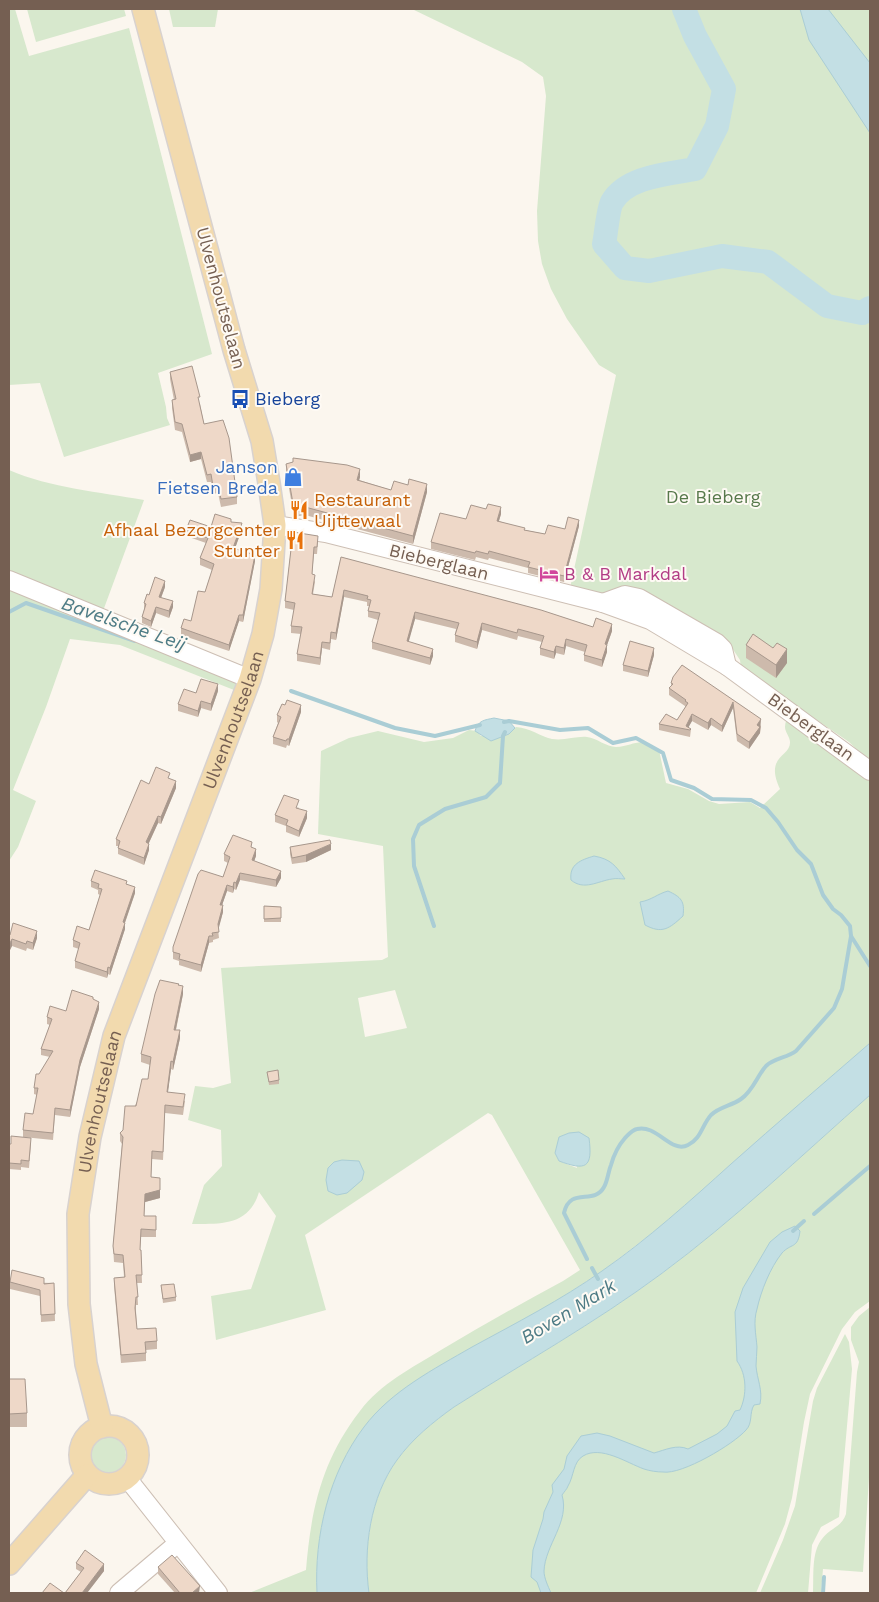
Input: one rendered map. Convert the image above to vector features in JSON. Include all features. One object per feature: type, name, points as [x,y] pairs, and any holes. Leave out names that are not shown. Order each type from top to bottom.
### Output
[{"type":"main road","name":"Ulvenhoutselaan","points":[[102,1427],[86,1364],[79,1304],[78,1214],[90,1137],[114,1036],[250,679],[263,634],[271,589],[275,525],[262,441],[234,350],[143,9]]},
{"type":"main road","points":[[102,1427],[121,1428],[136,1443],[137,1464],[127,1478],[116,1484],[103,1484],[87,1475],[82,1468],[80,1460],[81,1444],[90,1433],[102,1427]]},
{"type":"main road","points":[[9,1564],[87,1475]]},
{"type":"street","name":"Bieberglaan","points":[[275,525],[326,533],[603,603],[650,620],[727,666],[870,771]]},
{"type":"street","points":[[9,580],[250,679]]},
{"type":"street","points":[[127,1478],[218,1593]]},
{"type":"street","points":[[119,1593],[178,1543]]},
{"type":"green space","points":[[9,9],[15,9],[29,56],[129,28],[212,354],[158,373],[170,425],[64,457],[40,383],[9,385]]},
{"type":"green space","points":[[27,9],[124,9],[126,16],[36,42]]},
{"type":"green space","points":[[169,9],[218,9],[215,27],[173,27]]},
{"type":"green space","name":"De Bieberg","points":[[412,9],[870,9],[870,762],[849,742],[741,668],[740,660],[732,648],[611,600],[570,588],[616,375],[599,365],[567,319],[551,289],[542,264],[538,241],[537,211],[546,96],[543,77],[522,62]]},
{"type":"green space","points":[[9,470],[58,485],[144,500],[103,611],[9,574]]},
{"type":"green space","points":[[9,588],[238,680],[234,690],[120,645],[70,639],[46,707],[13,790],[36,801],[18,847],[9,861]]},
{"type":"green space","points":[[788,715],[870,779],[870,1043],[660,1227],[604,1270],[365,1426],[343,1464],[327,1505],[318,1548],[317,1593],[249,1593],[306,1570],[315,1506],[328,1467],[347,1429],[377,1392],[408,1370],[486,1323],[580,1270],[492,1115],[488,1113],[305,1235],[326,1310],[216,1340],[211,1296],[251,1289],[276,1216],[259,1192],[248,1211],[233,1221],[213,1224],[192,1224],[204,1185],[222,1166],[221,1130],[188,1120],[195,1086],[213,1088],[231,1083],[221,968],[382,960],[388,957],[383,846],[318,834],[321,751],[349,738],[378,731],[424,742],[453,738],[469,730],[477,731],[481,736],[509,734],[516,727],[552,739],[587,737],[612,747],[642,742],[659,750],[666,783],[688,789],[709,801],[719,804],[750,802],[760,808],[780,789],[775,769],[779,758],[789,747],[790,740],[785,727]],"holes":[[[395,990],[407,1028],[365,1037],[358,998]],[[569,1133],[577,1168],[559,1161],[555,1153],[560,1137]]]},
{"type":"green space","points":[[870,1095],[870,1301],[855,1312],[842,1329],[810,1394],[792,1498],[785,1524],[756,1593],[369,1593],[367,1576],[368,1541],[380,1490],[397,1460],[416,1438],[454,1407],[585,1326],[661,1274],[741,1210]]},
{"type":"green space","points":[[870,1307],[870,1462],[863,1572],[823,1569],[821,1593],[813,1593],[814,1565],[818,1544],[825,1535],[842,1522],[846,1514],[859,1362],[851,1340],[851,1327],[859,1316]]},
{"type":"green space","points":[[845,1334],[849,1342],[852,1369],[839,1517],[821,1527],[812,1545],[808,1593],[760,1593],[783,1540],[795,1506],[813,1401],[817,1388]]},
{"type":"green space","points":[[108,1437],[121,1442],[126,1455],[121,1468],[108,1473],[95,1468],[90,1455],[95,1442]]},
{"type":"water","points":[[800,9],[828,9],[870,63],[870,133],[809,40]]},
{"type":"water","points":[[494,718],[509,721],[515,728],[509,734],[491,741],[475,731],[480,723]]},
{"type":"water","points":[[594,856],[605,859],[612,864],[625,879],[614,879],[586,885],[581,885],[571,880],[574,866],[580,861]]},
{"type":"water","points":[[668,891],[676,895],[683,903],[683,916],[674,924],[661,930],[645,925],[640,902]]},
{"type":"water","name":"Boven Mark","points":[[870,1043],[870,1095],[767,1187],[715,1232],[636,1292],[585,1326],[454,1407],[416,1438],[397,1460],[380,1490],[368,1541],[367,1576],[369,1593],[317,1593],[318,1549],[321,1528],[333,1485],[341,1464],[352,1445],[364,1427],[387,1402],[428,1372],[522,1320],[586,1282],[619,1259],[668,1219]]},
{"type":"water","points":[[579,1132],[589,1138],[590,1156],[586,1164],[576,1166],[559,1161],[555,1153],[559,1137]]},
{"type":"water","points":[[342,1160],[359,1161],[364,1172],[362,1180],[347,1193],[337,1195],[328,1191],[326,1180],[328,1168],[334,1162]]},
{"type":"water","points":[[795,1226],[800,1231],[798,1241],[782,1253],[774,1266],[764,1287],[756,1314],[756,1366],[761,1399],[760,1404],[754,1405],[748,1427],[731,1443],[694,1464],[672,1472],[646,1470],[606,1454],[590,1453],[583,1456],[575,1465],[568,1487],[562,1495],[563,1515],[545,1561],[544,1574],[551,1593],[541,1593],[537,1582],[531,1577],[533,1550],[544,1512],[553,1492],[552,1485],[564,1469],[567,1456],[581,1436],[597,1433],[610,1436],[654,1453],[675,1447],[688,1449],[717,1434],[727,1426],[735,1411],[740,1410],[744,1398],[745,1385],[743,1372],[737,1361],[735,1312],[743,1288],[770,1242],[782,1232]]},
{"type":"building","points":[[192,366],[200,397],[198,397],[204,424],[223,420],[229,438],[237,497],[221,499],[218,485],[213,486],[211,474],[207,475],[201,452],[190,455],[182,424],[175,422],[172,400],[176,399],[170,372]]},
{"type":"building","points":[[293,458],[347,465],[360,469],[357,480],[391,490],[394,481],[408,485],[409,479],[427,484],[413,536],[305,507],[294,509],[286,464],[293,462]]},
{"type":"building","points":[[488,504],[501,507],[497,521],[525,528],[524,530],[545,534],[548,525],[565,529],[568,517],[579,520],[564,576],[528,567],[530,562],[489,551],[488,554],[476,551],[475,553],[431,542],[440,513],[466,519],[471,505],[486,509]]},
{"type":"building","points":[[215,514],[231,519],[231,522],[242,523],[233,548],[255,555],[243,615],[239,615],[229,645],[181,628],[184,619],[191,621],[198,591],[205,592],[214,564],[200,558],[208,538],[186,530],[190,520],[211,527]]},
{"type":"building","points":[[293,532],[318,536],[317,547],[314,547],[312,574],[315,575],[312,594],[332,597],[341,557],[541,610],[593,627],[596,618],[612,624],[602,660],[584,655],[587,645],[566,639],[564,648],[556,646],[554,652],[540,648],[544,636],[518,629],[517,633],[482,623],[477,642],[455,635],[459,623],[415,612],[407,641],[433,649],[430,658],[372,642],[380,613],[368,611],[371,600],[367,599],[368,596],[344,590],[336,633],[331,632],[330,643],[322,642],[320,658],[297,654],[302,627],[291,626],[295,603],[285,601]]},
{"type":"building","points":[[155,577],[165,581],[159,597],[173,601],[169,611],[156,607],[151,621],[142,617],[146,604],[144,603]]},
{"type":"building","points":[[753,634],[773,648],[777,643],[787,649],[776,665],[746,645]]},
{"type":"building","points":[[630,641],[654,648],[648,671],[623,665]]},
{"type":"building","points":[[682,665],[761,719],[757,725],[760,727],[749,742],[737,734],[733,702],[722,726],[711,718],[708,723],[692,714],[686,726],[690,730],[659,724],[666,714],[677,720],[688,703],[669,688],[673,684],[671,683],[673,677]]},
{"type":"building","points":[[201,679],[218,684],[211,704],[201,701],[198,711],[178,704],[184,689],[196,693]]},
{"type":"building","points":[[287,700],[301,705],[289,739],[286,741],[273,737],[281,717],[277,715],[282,704],[285,705]]},
{"type":"building","points":[[156,767],[170,773],[168,778],[176,781],[161,817],[158,816],[146,842],[149,844],[144,858],[118,848],[120,841],[116,839],[141,780],[149,784]]},
{"type":"building","points":[[284,795],[299,800],[296,808],[307,811],[299,831],[286,825],[288,820],[275,815]]},
{"type":"building","points":[[233,835],[252,842],[251,847],[256,849],[252,860],[281,871],[276,880],[240,873],[233,887],[227,885],[220,905],[223,905],[218,924],[219,932],[212,933],[213,936],[209,936],[201,965],[179,959],[180,954],[173,952],[173,947],[198,874],[201,870],[223,877],[230,857],[224,854]]},
{"type":"building","points":[[330,840],[331,844],[306,855],[292,858],[290,847]]},
{"type":"building","points":[[95,870],[127,881],[126,884],[135,887],[123,922],[125,923],[107,972],[75,961],[80,943],[73,940],[77,926],[89,930],[102,889],[98,888],[99,884],[91,881]]},
{"type":"building","points":[[264,906],[281,907],[281,918],[264,919]]},
{"type":"building","points":[[13,923],[37,931],[33,943],[27,941],[26,944],[12,939],[9,945],[9,934]]},
{"type":"building","points":[[160,980],[183,986],[174,1030],[180,1030],[173,1062],[171,1061],[167,1092],[185,1094],[183,1107],[165,1105],[163,1152],[152,1151],[151,1177],[160,1178],[160,1190],[145,1194],[144,1216],[156,1216],[156,1230],[141,1229],[142,1275],[136,1275],[138,1297],[136,1297],[135,1308],[137,1329],[156,1328],[157,1341],[145,1342],[146,1353],[121,1355],[114,1278],[125,1277],[123,1255],[114,1254],[113,1246],[123,1137],[120,1133],[123,1130],[125,1106],[136,1106],[142,1079],[148,1079],[151,1057],[141,1054]]},
{"type":"building","points":[[72,990],[93,997],[93,999],[99,1002],[80,1060],[70,1110],[55,1108],[53,1133],[23,1130],[25,1113],[33,1114],[38,1088],[34,1088],[36,1074],[39,1074],[53,1051],[41,1049],[52,1019],[47,1017],[50,1006],[66,1011]]},
{"type":"building","points":[[278,1070],[279,1080],[269,1082],[267,1072]]},
{"type":"building","points":[[11,1136],[31,1138],[29,1161],[21,1160],[21,1164],[9,1163]]},
{"type":"building","points":[[12,1270],[44,1278],[44,1284],[54,1283],[55,1314],[41,1315],[40,1290],[10,1282]]},
{"type":"building","points":[[174,1284],[176,1297],[163,1299],[161,1285]]},
{"type":"building","points":[[9,1379],[25,1379],[27,1413],[9,1414]]},
{"type":"building","points":[[85,1550],[104,1564],[82,1593],[65,1593],[84,1568],[76,1563]]},
{"type":"building","points":[[172,1555],[200,1586],[192,1593],[180,1593],[158,1567]]},
{"type":"building","points":[[50,1583],[64,1593],[42,1593]]},
{"type":"waterway","points":[[684,9],[695,36],[724,89],[717,126],[695,169],[638,181],[619,193],[611,205],[604,244],[625,268],[649,271],[722,256],[768,262],[827,306],[862,313],[870,308]]},
{"type":"waterway","name":"Bavelsche Leij","points":[[9,612],[26,603],[135,641]]},
{"type":"waterway","name":"Bavelsche Leij","points":[[291,691],[395,728],[435,736],[480,725]]},
{"type":"waterway","name":"Bavelsche Leij","points":[[504,722],[509,721],[560,730],[588,728],[613,743],[636,738],[663,753],[671,780],[694,788],[712,799],[751,800],[766,808],[797,850],[811,864],[823,895],[833,909],[850,926],[851,936],[870,966]]},
{"type":"waterway","points":[[434,926],[414,866],[413,839],[419,825],[445,809],[486,797],[500,783],[503,736],[505,732]]},
{"type":"waterway","points":[[587,1259],[564,1213],[571,1200],[600,1192],[604,1187],[616,1150],[632,1131],[644,1129],[657,1134],[676,1146],[688,1145],[699,1136],[711,1115],[745,1096],[766,1066],[796,1051],[834,1008],[842,989],[851,936]]},
{"type":"waterway","points":[[814,1214],[870,1166]]},
{"type":"waterway","points":[[793,1231],[804,1221]]},
{"type":"waterway","name":"Boven Mark","points":[[592,1268],[598,1279]]},
{"type":"waterway","points":[[823,1593],[824,1577]]},
{"type":"place","name":"Bieberg","points":[[240,399]]},
{"type":"place","name":"Janson Fietsen Breda","points":[[293,477]]},
{"type":"place","name":"Restaurant Uijttewaal","points":[[299,510]]},
{"type":"place","name":"Afhaal Bezorgcenter Stunter","points":[[295,540]]},
{"type":"place","name":"B & B Markdal","points":[[549,574]]}]
